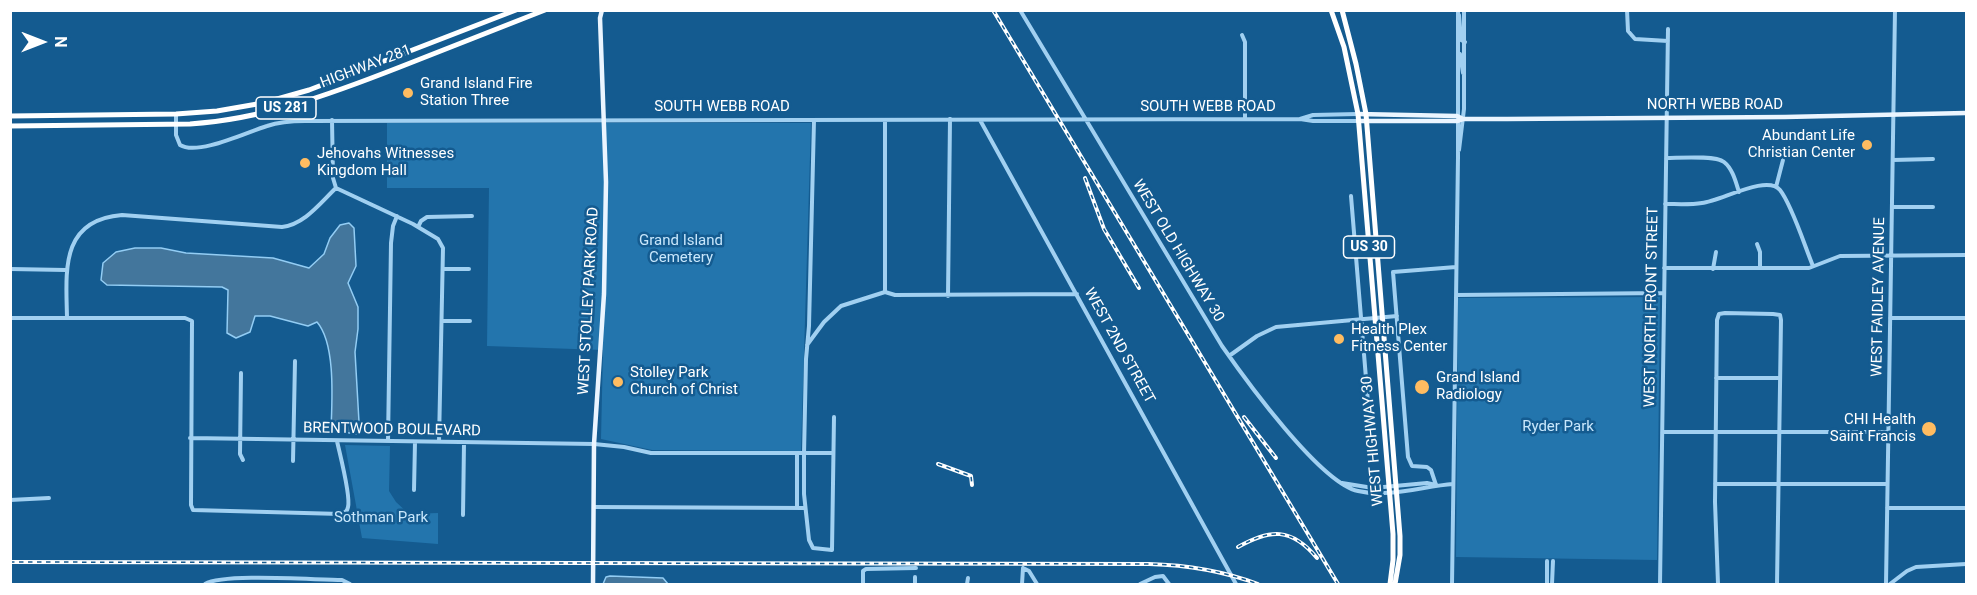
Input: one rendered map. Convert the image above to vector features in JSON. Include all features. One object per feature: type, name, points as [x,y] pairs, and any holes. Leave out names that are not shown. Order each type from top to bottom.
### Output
[{"type":"highway","name":"HIGHWAY 281","points":[[10,116],[176,114],[245,107],[302,93],[516,10]]},
{"type":"highway","name":"HIGHWAY 281","points":[[10,126],[176,124],[234,119],[305,103],[545,10]]},
{"type":"highway","name":"WEST HIGHWAY 30","points":[[1341,10],[1356,64],[1366,118],[1400,542],[1394,576],[1390,585]]},
{"type":"highway","name":"WEST HIGHWAY 30","points":[[1332,11],[1344,47],[1358,118],[1390,489],[1395,585]]},
{"type":"main road","name":"WEST STOLLEY PARK ROAD","points":[[597,10],[600,18]]},
{"type":"main road","name":"WEST STOLLEY PARK ROAD","points":[[593,585],[594,444],[604,294],[606,182],[600,18],[602,10]]},
{"type":"main road","name":"NORTH WEBB ROAD","points":[[1463,118],[1966,114]]},
{"type":"main road","name":"SOUTH WEBB ROAD","points":[[1358,118],[1463,118]]},
{"type":"street","name":"WEST OLD HIGHWAY 30","points":[[1020,10],[1229,356],[1248,384],[1292,436],[1322,468],[1342,483],[1390,489],[1427,483],[1453,484]]},
{"type":"street","points":[[1458,157],[1463,118],[1464,10]]},
{"type":"street","points":[[1626,10],[1627,26],[1632,36],[1640,40],[1668,41]]},
{"type":"street","name":"WEST FAIDLEY AVENUE","points":[[1888,585],[1887,432],[1895,10]]},
{"type":"street","points":[[1458,11],[1461,40],[1465,42]]},
{"type":"street","points":[[1452,585],[1458,11]]},
{"type":"street","name":"WEST NORTH FRONT STREET","points":[[1660,585],[1668,29]]},
{"type":"street","points":[[1242,35],[1245,42],[1245,119]]},
{"type":"street","points":[[1458,53],[1464,77]]},
{"type":"street","name":"SOUTH WEBB ROAD","points":[[176,114],[178,142],[183,147],[189,148],[277,124],[332,120],[1300,119],[1313,115],[1358,118]]},
{"type":"street","points":[[948,296],[950,119]]},
{"type":"street","name":"WEST 2ND STREET","points":[[980,119],[1236,585]]},
{"type":"street","points":[[332,120],[333,178],[336,188],[418,227],[438,239],[443,248],[439,442]]},
{"type":"street","points":[[814,120],[804,454],[806,508],[809,540],[813,548],[832,550],[834,417]]},
{"type":"street","points":[[885,120],[885,292]]},
{"type":"street","points":[[1666,158],[1713,159],[1724,162],[1733,175],[1739,192]]},
{"type":"street","points":[[1893,160],[1933,159]]},
{"type":"street","points":[[1776,187],[1783,160]]},
{"type":"street","points":[[1665,204],[1700,204],[1718,200],[1747,188],[1770,184],[1779,188],[1786,201],[1814,266]]},
{"type":"street","points":[[67,317],[66,270],[69,252],[76,239],[89,226],[108,216],[294,226],[336,188]]},
{"type":"street","points":[[1350,196],[1370,427]]},
{"type":"street","points":[[1893,207],[1933,207]]},
{"type":"street","points":[[388,441],[391,243],[397,216]]},
{"type":"street","points":[[418,227],[427,217],[471,216]]},
{"type":"street","points":[[1757,244],[1760,252],[1760,268]]},
{"type":"street","points":[[1713,269],[1716,252]]},
{"type":"street","points":[[1664,268],[1809,268],[1840,256],[1966,255]]},
{"type":"street","points":[[1436,485],[1431,470],[1427,467],[1412,466],[1409,461],[1393,272],[1456,267]]},
{"type":"street","points":[[443,268],[469,269]]},
{"type":"street","points":[[10,269],[66,270]]},
{"type":"street","points":[[807,345],[824,322],[841,306],[885,292],[895,295],[948,296],[1077,294]]},
{"type":"street","points":[[1456,295],[1664,293]]},
{"type":"street","points":[[1718,585],[1715,484],[1716,331],[1719,314],[1780,315],[1777,585]]},
{"type":"street","points":[[1229,356],[1257,336],[1276,327],[1397,316]]},
{"type":"street","points":[[10,318],[185,318],[192,321],[190,438],[193,510],[341,514],[346,512],[349,507],[338,441]]},
{"type":"street","points":[[1890,318],[1966,318]]},
{"type":"street","points":[[442,321],[470,321]]},
{"type":"street","points":[[293,461],[295,361]]},
{"type":"street","points":[[241,373],[240,454],[243,460]]},
{"type":"street","points":[[1716,378],[1780,378]]},
{"type":"street","points":[[1662,432],[1887,432]]},
{"type":"street","name":"BRENTWOOD BOULEVARD","points":[[190,438],[594,444],[651,453],[833,453]]},
{"type":"street","points":[[414,490],[415,442]]},
{"type":"street","points":[[463,515],[464,443]]},
{"type":"street","points":[[797,454],[797,508]]},
{"type":"street","points":[[1715,484],[1887,484]]},
{"type":"street","points":[[10,500],[50,498]]},
{"type":"street","points":[[594,507],[806,508]]},
{"type":"street","points":[[1887,508],[1966,508]]},
{"type":"street","points":[[1547,561],[1547,585]]},
{"type":"street","points":[[1552,585],[1553,561]]},
{"type":"street","points":[[1888,585],[1916,567],[1966,564]]},
{"type":"street","points":[[863,585],[863,574],[866,569],[916,568]]},
{"type":"street","points":[[1022,585],[1023,568],[1029,571],[1037,585]]},
{"type":"street","points":[[1140,585],[1155,576],[1163,576],[1168,584]]},
{"type":"street","points":[[915,577],[915,585]]},
{"type":"street","points":[[968,578],[968,585]]},
{"type":"street","points":[[205,585],[220,579],[342,580],[350,585]]},
{"type":"green space","name":"Grand Island Cemetery","points":[[387,123],[811,123],[801,451],[652,450],[601,439],[603,350],[487,346],[489,188],[387,188]]},
{"type":"green space","name":"Ryder Park","points":[[1660,297],[1657,560],[1456,557],[1458,298]]},
{"type":"green space","name":"Sothman Park","points":[[345,445],[390,446],[389,491],[396,502],[409,514],[438,513],[438,544],[362,538]]},
{"type":"shaded area","points":[[349,223],[354,228],[356,266],[348,283],[358,307],[355,352],[359,422],[356,434],[331,430],[330,358],[323,332],[317,322],[308,326],[270,316],[255,316],[250,332],[236,338],[227,333],[228,290],[222,287],[107,285],[101,280],[103,263],[116,252],[135,248],[161,248],[186,253],[273,258],[309,268],[324,254],[330,238],[340,225]]},
{"type":"shaded area","points":[[606,577],[663,578],[668,584],[603,584]]},
{"type":"railway","points":[[993,10],[1338,584]]},
{"type":"railway","points":[[1085,178],[1104,229],[1139,288]]},
{"type":"railway","points":[[1244,417],[1276,458]]},
{"type":"railway","points":[[938,464],[971,476],[972,485]]},
{"type":"railway","points":[[1238,547],[1260,537],[1280,534],[1298,541],[1317,558]]},
{"type":"railway","points":[[10,562],[1149,564],[1205,570],[1258,584]]},
{"type":"place","name":"Grand Island Fire Station Three","points":[[408,93]]},
{"type":"place","name":"Abundant Life Christian Center","points":[[1867,145]]},
{"type":"place","name":"Jehovahs Witnesses Kingdom Hall","points":[[305,163]]},
{"type":"place","name":"Health Plex Fitness Center","points":[[1339,339]]},
{"type":"place","name":"Stolley Park Church of Christ","points":[[618,382]]},
{"type":"place","name":"Grand Island Radiology","points":[[1422,387]]},
{"type":"place","name":"CHI Health Saint Francis","points":[[1929,429]]}]
